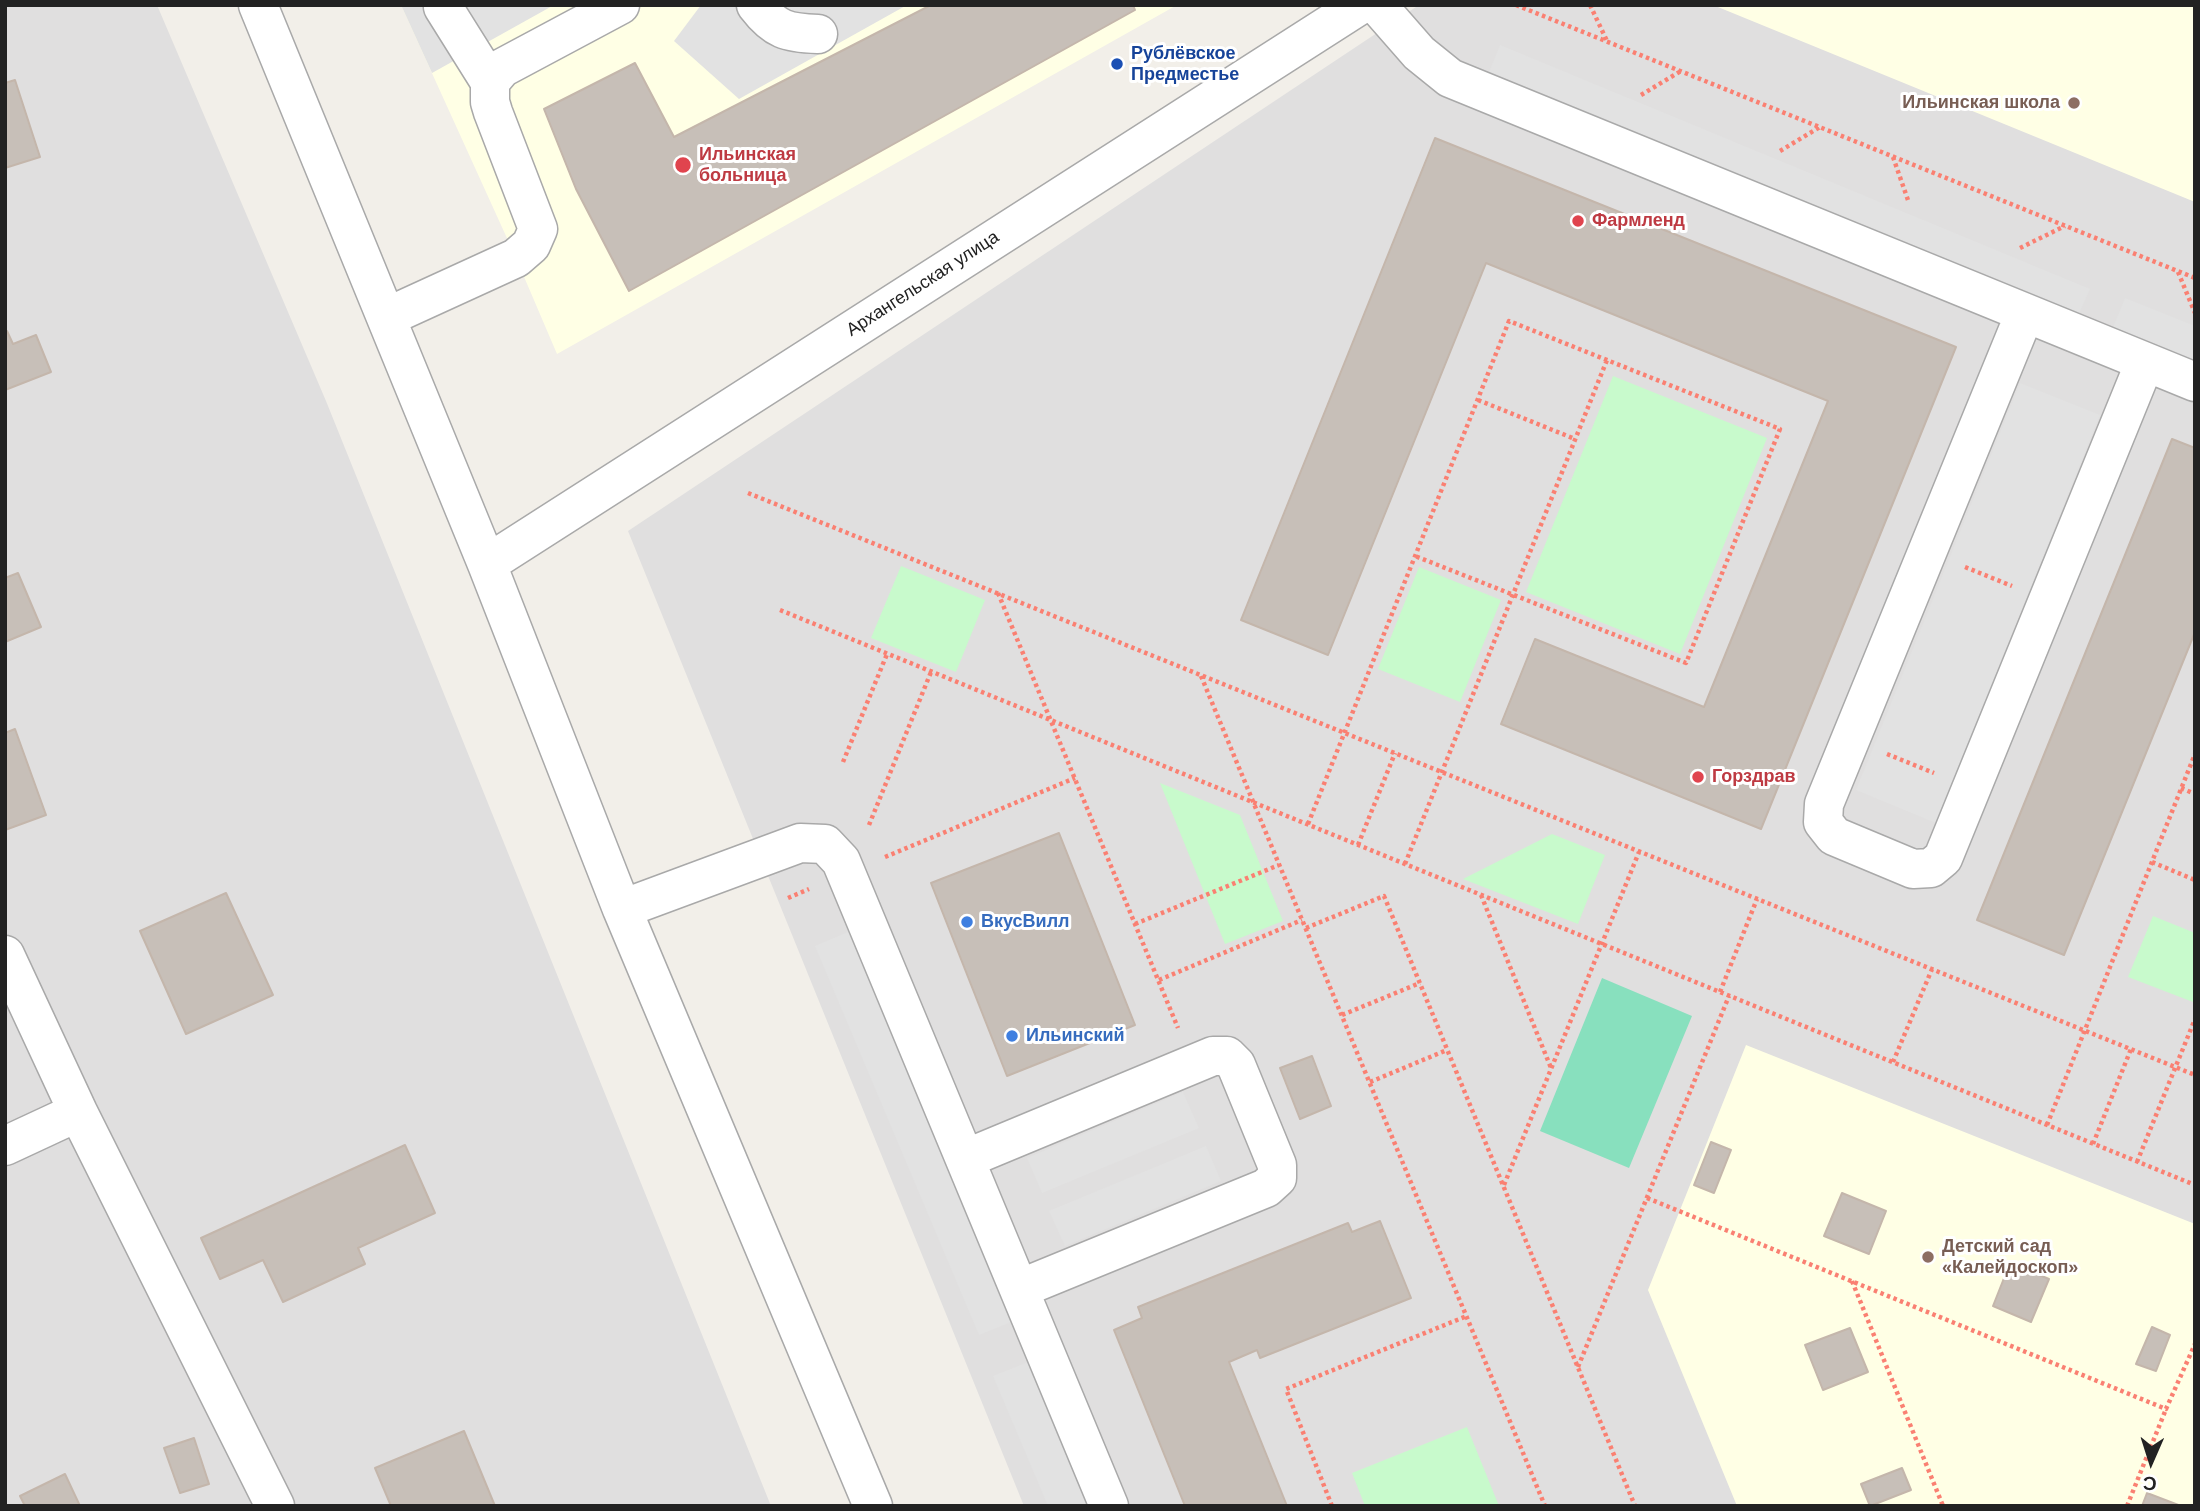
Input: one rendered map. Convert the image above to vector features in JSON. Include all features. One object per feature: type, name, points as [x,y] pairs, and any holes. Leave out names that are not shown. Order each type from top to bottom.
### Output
[{"type":"street","points":[[258,5],[487,564],[622,909],[873,1506]]},
{"type":"street","points":[[387,317],[516,258],[531,245],[538,229],[493,112],[490,82],[443,7],[446,5]]},
{"type":"street","points":[[490,82],[502,68],[620,5]]},
{"type":"street","points":[[756,5],[773,25],[792,33],[818,34]]},
{"type":"street","name":"Архангельская улица","points":[[487,564],[1360,5]]},
{"type":"street","points":[[1377,5],[1419,54],[1450,78],[2195,382]]},
{"type":"street","points":[[2025,313],[1824,804],[1823,822],[1834,836],[1913,869],[1931,868],[1943,858],[2145,362]]},
{"type":"street","points":[[622,909],[800,843],[825,844],[841,861],[1109,1506]]},
{"type":"street","points":[[5,955],[266,1503]]},
{"type":"street","points":[[965,1159],[1213,1056],[1227,1056],[1236,1065],[1277,1165],[1277,1178],[1266,1188],[1019,1289]]},
{"type":"street","points":[[5,1146],[78,1112]]},
{"type":"path","points":[[1516,5],[2195,278]]},
{"type":"path","points":[[1590,5],[1607,41]]},
{"type":"path","points":[[1641,95],[1682,71]]},
{"type":"path","points":[[1780,151],[1820,127]]},
{"type":"path","points":[[1893,157],[1909,203]]},
{"type":"path","points":[[2020,247],[2066,226]]},
{"type":"path","points":[[2178,271],[2195,313]]},
{"type":"path","points":[[1308,824],[1344,733],[1415,556],[1478,400],[1509,321],[1780,429],[1686,663],[1415,556]]},
{"type":"path","points":[[1405,864],[1607,360]]},
{"type":"path","points":[[1478,400],[1575,439]]},
{"type":"path","points":[[748,493],[2195,1075]]},
{"type":"path","points":[[1964,566],[2014,586]]},
{"type":"path","points":[[998,593],[1179,1029]]},
{"type":"path","points":[[780,610],[2195,1185]]},
{"type":"path","points":[[843,762],[887,654]]},
{"type":"path","points":[[869,825],[931,672]]},
{"type":"path","points":[[1200,675],[1545,1506]]},
{"type":"path","points":[[1876,750],[1937,774]]},
{"type":"path","points":[[1358,845],[1395,753]]},
{"type":"path","points":[[2047,1125],[2195,754]]},
{"type":"path","points":[[788,898],[1075,778]]},
{"type":"path","points":[[2181,788],[2195,794]]},
{"type":"path","points":[[1504,1186],[1639,852]]},
{"type":"path","points":[[2152,862],[2195,880]]},
{"type":"path","points":[[1135,924],[1279,865]]},
{"type":"path","points":[[1481,895],[1551,1069]]},
{"type":"path","points":[[1306,928],[1384,896],[1635,1506]]},
{"type":"path","points":[[1720,992],[1757,899]]},
{"type":"path","points":[[1158,980],[1302,920]]},
{"type":"path","points":[[1893,1062],[1932,969]]},
{"type":"path","points":[[1342,1015],[1420,983]]},
{"type":"path","points":[[1578,1367],[1729,996]]},
{"type":"path","points":[[2137,1162],[2195,1019]]},
{"type":"path","points":[[2093,1144],[2132,1049]]},
{"type":"path","points":[[1370,1082],[1447,1050]]},
{"type":"path","points":[[1647,1198],[2166,1409]]},
{"type":"path","points":[[1852,1281],[1943,1506]]},
{"type":"path","points":[[1332,1506],[1286,1389],[1467,1316]]},
{"type":"path","points":[[2127,1506],[2195,1343]]},
{"type":"shaded area","points":[[5,5],[157,5],[326,401],[771,1506],[5,1506]]},
{"type":"shaded area","name":"Ильинская больница","points":[[401,5],[1177,5],[557,354]]},
{"type":"shaded area","points":[[401,5],[554,5],[432,73]]},
{"type":"shaded area","points":[[701,5],[907,5],[739,99],[674,41]]},
{"type":"shaded area","points":[[1419,5],[2195,5],[2195,1506],[1024,1506],[628,531]]},
{"type":"shaded area","name":"Ильинская школа","points":[[1713,5],[2195,5],[2195,202]]},
{"type":"shaded area","points":[[1500,45],[2090,289],[2076,320],[1487,77]]},
{"type":"shaded area","points":[[2125,298],[2195,326],[2195,363],[2112,330]]},
{"type":"shaded area","points":[[2020,383],[2100,415],[1936,823],[1856,790]]},
{"type":"shaded area","points":[[853,930],[1016,1320],[979,1335],[815,946]]},
{"type":"shaded area","name":"Детский сад «Калейдоскоп»","points":[[1746,1045],[2195,1224],[2195,1506],[1737,1506],[1648,1290]]},
{"type":"shaded area","points":[[1183,1092],[1199,1128],[1042,1193],[1027,1158]]},
{"type":"shaded area","points":[[1206,1146],[1221,1181],[1065,1246],[1049,1211]]},
{"type":"shaded area","points":[[1031,1361],[1092,1506],[1048,1506],[993,1376]]},
{"type":"green space","points":[[1613,376],[1767,438],[1680,654],[1526,592]]},
{"type":"green space","points":[[901,566],[985,600],[956,672],[871,638]]},
{"type":"green space","points":[[1419,567],[1501,600],[1460,702],[1378,669]]},
{"type":"green space","points":[[1160,783],[1240,815],[1283,921],[1225,944]]},
{"type":"green space","points":[[1552,834],[1605,855],[1578,924],[1463,879]]},
{"type":"green space","points":[[2153,916],[2195,933],[2193,1002],[2128,977]]},
{"type":"green space","points":[[1602,978],[1692,1016],[1629,1168],[1540,1131]]},
{"type":"green space","points":[[1467,1427],[1499,1506],[1365,1506],[1352,1473]]},
{"type":"building","points":[[931,5],[1133,5],[1135,10],[629,291],[576,189],[544,109],[635,63],[674,137]]},
{"type":"building","points":[[15,80],[40,157],[5,168],[5,83]]},
{"type":"building","points":[[1435,138],[1956,347],[1761,829],[1501,724],[1535,639],[1704,707],[1828,401],[1486,263],[1328,655],[1241,620]]},
{"type":"building","points":[[5,331],[13,344],[36,335],[51,372],[5,390]]},
{"type":"building","points":[[2172,439],[2195,448],[2195,632],[2064,955],[1977,920]]},
{"type":"building","points":[[18,573],[41,627],[5,642],[5,578]]},
{"type":"building","points":[[15,729],[46,815],[5,830],[5,733]]},
{"type":"building","points":[[1059,833],[1135,1025],[1007,1076],[931,883]]},
{"type":"building","points":[[226,893],[273,995],[186,1034],[140,931]]},
{"type":"building","points":[[1312,1056],[1331,1106],[1300,1119],[1280,1068]]},
{"type":"building","points":[[1711,1142],[1731,1150],[1714,1193],[1694,1185]]},
{"type":"building","points":[[405,1145],[435,1213],[358,1248],[365,1264],[283,1302],[263,1260],[220,1279],[201,1238]]},
{"type":"building","points":[[1842,1193],[1886,1211],[1869,1254],[1824,1236]]},
{"type":"building","points":[[1380,1221],[1411,1298],[1260,1358],[1257,1350],[1229,1362],[1287,1506],[1185,1506],[1114,1330],[1142,1318],[1138,1307],[1348,1223],[1352,1232]]},
{"type":"building","points":[[2010,1263],[2049,1279],[2031,1322],[1993,1306]]},
{"type":"building","points":[[2152,1327],[2170,1335],[2156,1371],[2136,1364]]},
{"type":"building","points":[[1850,1328],[1868,1372],[1823,1390],[1805,1345]]},
{"type":"building","points":[[464,1431],[495,1506],[391,1506],[375,1468]]},
{"type":"building","points":[[194,1438],[209,1484],[180,1493],[164,1448]]},
{"type":"building","points":[[1902,1468],[1911,1490],[1870,1506],[1861,1484]]},
{"type":"building","points":[[65,1474],[80,1506],[25,1506],[20,1496]]},
{"type":"building","points":[[2147,1493],[2181,1506],[2142,1506]]},
{"type":"place","name":"Рублёвское Предместье","points":[[1117,64]]},
{"type":"place","name":"Ильинская школа","points":[[2074,103]]},
{"type":"place","name":"Ильинская больница","points":[[683,165]]},
{"type":"place","name":"Фармленд","points":[[1578,221]]},
{"type":"place","name":"Горздрав","points":[[1698,777]]},
{"type":"place","name":"ВкусВилл","points":[[967,922]]},
{"type":"place","name":"Ильинский","points":[[1012,1036]]},
{"type":"place","name":"Детский сад «Калейдоскоп»","points":[[1928,1257]]}]
